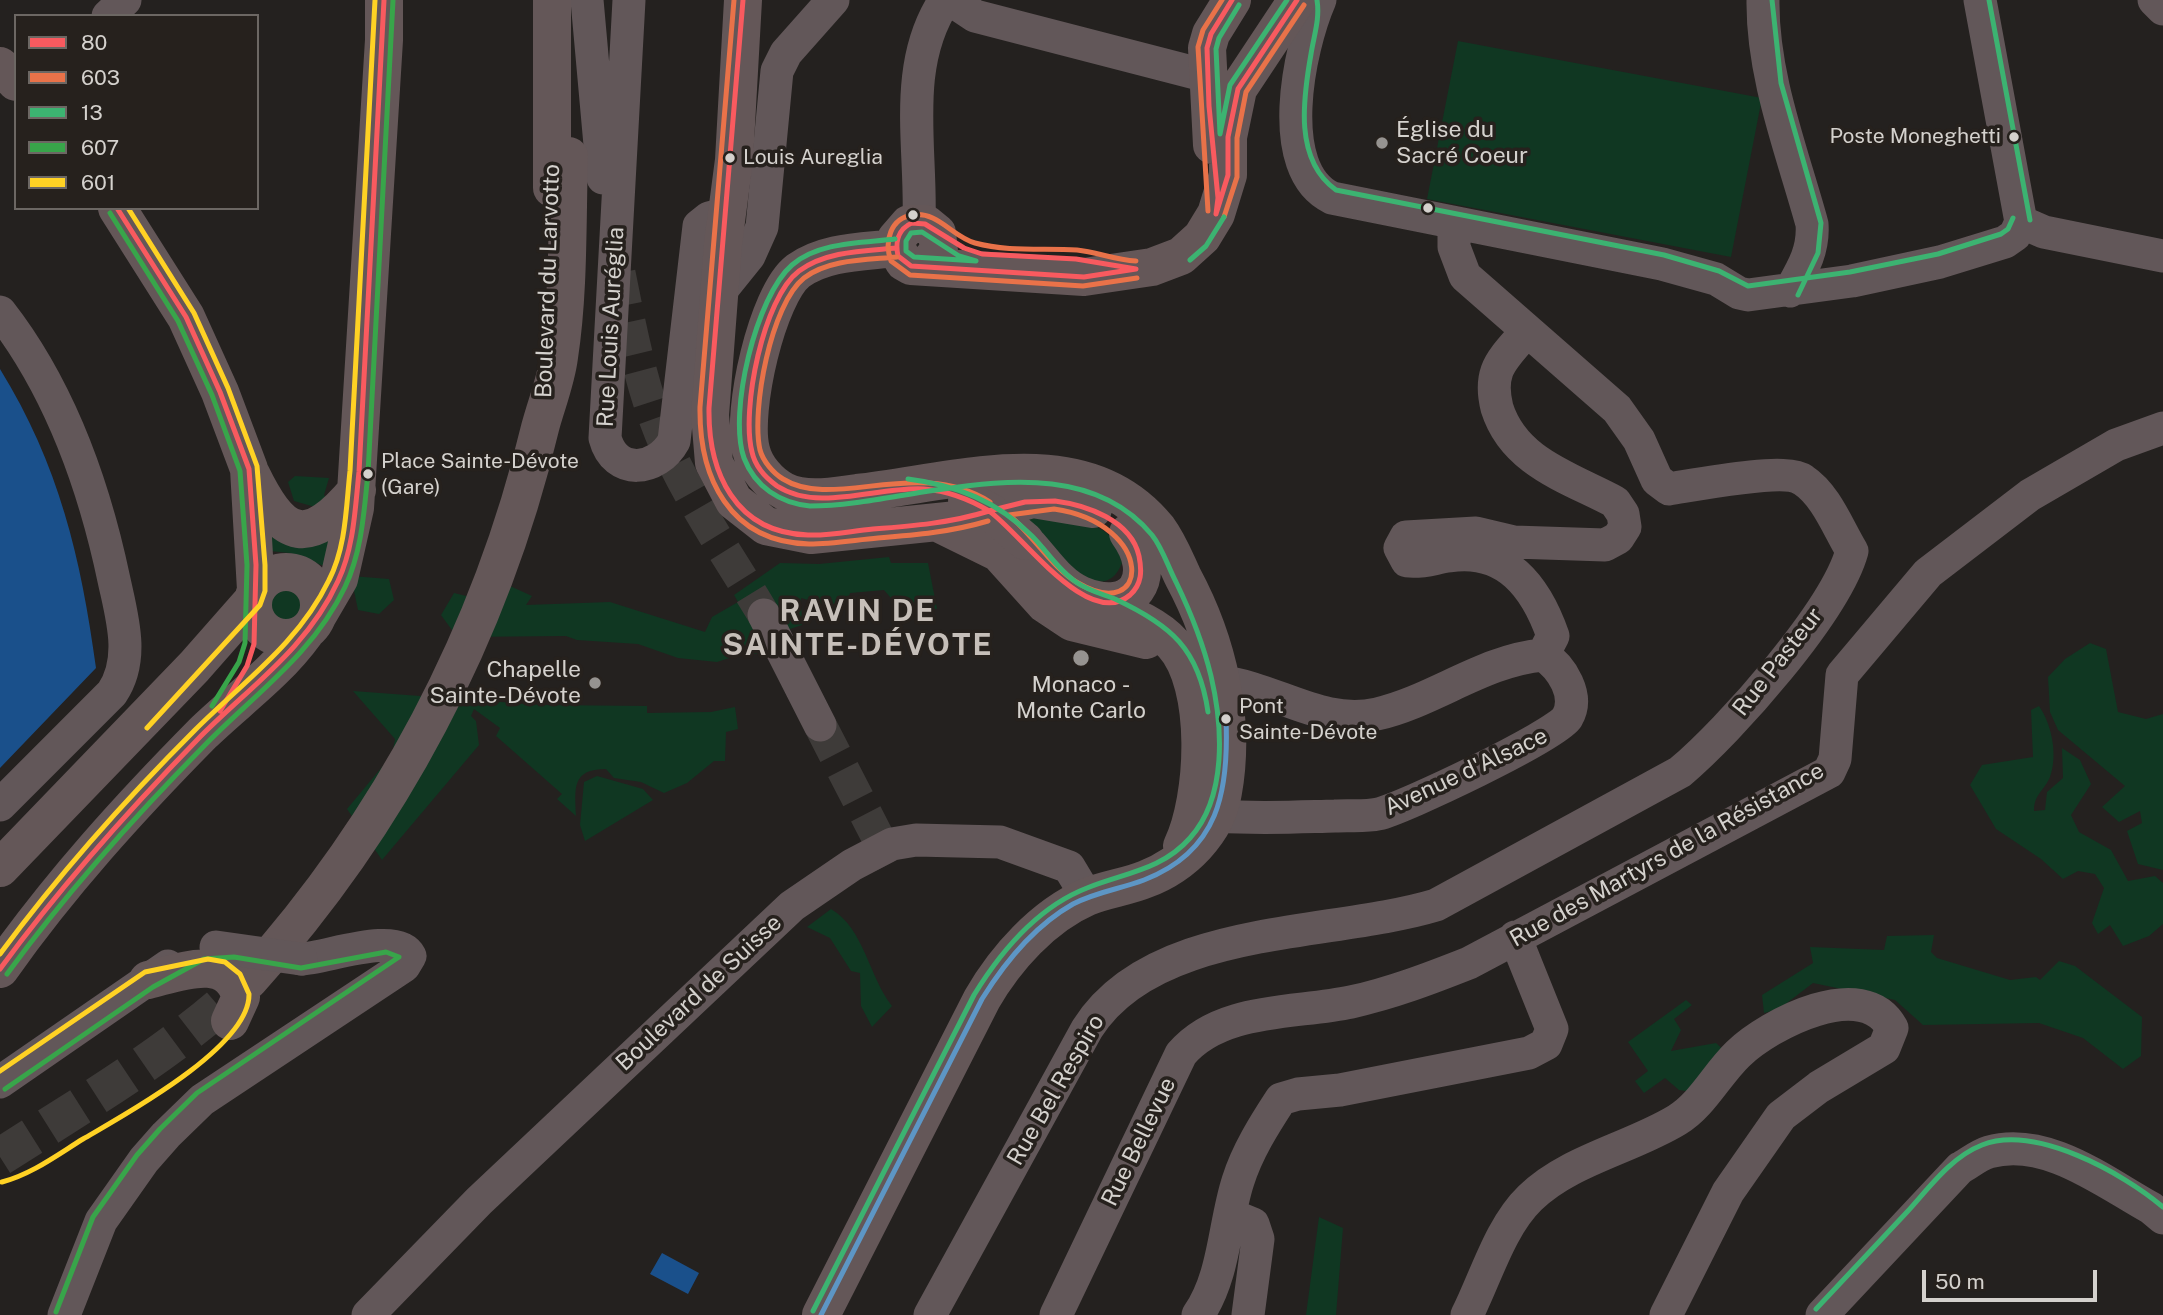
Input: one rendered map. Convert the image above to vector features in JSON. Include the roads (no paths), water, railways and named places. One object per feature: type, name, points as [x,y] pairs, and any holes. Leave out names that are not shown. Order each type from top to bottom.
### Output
[{"type":"main road","points":[[0,868],[194,667],[339,579],[357,489],[372,278],[384,0]]},
{"type":"main road","points":[[743,0],[710,415],[712,452],[720,476],[743,511],[766,526],[793,534],[938,523],[1033,499],[1089,508],[1128,533],[1184,578]]},
{"type":"main road","points":[[821,1315],[993,980],[1007,960],[1041,929],[1087,897],[1150,878],[1207,834],[1218,816],[1227,757],[1205,676],[1203,617],[1168,543],[1147,517],[1110,492],[1064,475],[1038,471],[966,475],[907,488],[819,497],[786,492],[761,470],[752,453],[748,432],[763,346],[778,299],[787,282],[806,267],[828,257],[919,243],[1085,260],[1124,269],[1152,267],[1181,256],[1210,226],[1228,175],[1228,137],[1233,105],[1245,76],[1262,48],[1309,5]]},
{"type":"main road","name":"Boulevard du Larvotto","points":[[542,421],[565,7]]},
{"type":"main road","points":[[1219,199],[1206,76],[1207,48],[1227,7]]},
{"type":"main road","points":[[1227,7],[1227,43],[1245,51],[1262,48]]},
{"type":"main road","points":[[0,66],[14,80]]},
{"type":"main road","name":"Boulevard du Larvotto","points":[[542,421],[559,360],[564,316],[569,156]]},
{"type":"main road","points":[[0,969],[78,866],[205,732],[270,675],[274,619],[249,469],[220,392],[186,317],[118,210]]},
{"type":"main road","points":[[249,980],[340,870],[423,734],[461,658],[498,568],[542,421]]},
{"type":"main road","points":[[249,469],[282,521],[302,531],[316,528],[329,520],[357,489]]},
{"type":"main road","points":[[907,488],[941,491],[985,509],[1015,532],[1084,596],[1163,634],[1205,676]]},
{"type":"main road","points":[[938,523],[999,553],[1045,604],[1072,622],[1157,644],[1205,676]]},
{"type":"main road","points":[[1084,596],[1125,599],[1140,583],[1143,562],[1128,533]]},
{"type":"main road","points":[[1163,634],[1160,621],[1170,603],[1179,601],[1189,604],[1203,617]]},
{"type":"main road","points":[[205,732],[234,692],[274,619]]},
{"type":"main road","points":[[1176,860],[1193,816],[1199,755],[1199,701],[1205,676]]},
{"type":"main road","points":[[148,979],[196,968],[223,971],[233,979],[241,997],[230,1021]]},
{"type":"street","points":[[110,14],[125,0]]},
{"type":"street","name":"Rue Louis Auréglia","points":[[629,0],[605,438],[611,456],[620,463],[650,463],[661,457],[674,441],[699,226],[709,218],[728,213]]},
{"type":"street","points":[[720,292],[749,256],[762,227],[777,71],[786,53],[833,0]]},
{"type":"street","points":[[919,243],[919,63],[929,27],[945,0]]},
{"type":"street","points":[[951,0],[975,16],[1206,76]]},
{"type":"street","points":[[1763,0],[1762,27],[1770,75],[1812,224],[1814,240],[1826,267],[1841,283]]},
{"type":"street","points":[[1309,5],[1297,97],[1302,164],[1310,182],[1320,192],[1332,198],[1407,215],[1662,264],[1716,279],[1739,293],[1790,291],[1841,283],[1940,262],[1996,246],[2015,235],[2021,222],[1980,0]]},
{"type":"street","points":[[2154,0],[2163,9]]},
{"type":"street","points":[[565,7],[600,179]]},
{"type":"street","points":[[2021,222],[2044,232],[2163,256]]},
{"type":"street","points":[[1205,676],[1258,688],[1322,713],[1375,715],[1505,663],[1543,655],[1553,636],[1546,617],[1523,582],[1504,562],[1477,554],[1449,555],[1421,562],[1407,561],[1400,548],[1406,537],[1476,533],[1514,542],[1605,545],[1618,538],[1625,527],[1623,513],[1615,502],[1532,458],[1509,437],[1495,401],[1494,383],[1498,368],[1527,332],[1465,276],[1454,247],[1454,224]]},
{"type":"street","points":[[1790,291],[1807,262],[1814,240]]},
{"type":"street","points":[[0,312],[48,388],[93,496],[117,596],[126,655],[122,676],[112,693],[0,805]]},
{"type":"street","name":"Rue Pasteur","points":[[1290,930],[1406,914],[1436,905],[1680,772],[1711,746],[1778,667],[1847,571],[1852,551],[1817,492],[1801,478],[1773,475],[1669,489],[1657,480],[1639,440],[1617,409],[1569,364],[1527,332]]},
{"type":"street","name":"Rue des Martyrs de la Résistance","points":[[1263,1016],[1352,1002],[1419,983],[1469,963],[1829,772],[1835,759],[1842,675],[1928,573],[2030,495],[2116,445],[2163,428]]},
{"type":"street","points":[[764,615],[820,725]]},
{"type":"street","name":"Avenue d'Alsace","points":[[1218,816],[1253,819],[1378,814],[1530,746],[1560,728],[1568,717],[1572,701],[1561,672],[1543,655]]},
{"type":"street","name":"Boulevard de Suisse","points":[[368,1315],[479,1201],[782,915],[823,882],[852,865],[892,844],[916,840],[1000,842],[1069,867],[1087,897]]},
{"type":"street","name":"Rue Bel Respiro","points":[[930,1315],[1095,1017],[1114,997],[1183,958],[1290,930]]},
{"type":"street","points":[[1198,1315],[1217,1273],[1238,1181],[1251,1150],[1281,1099],[1529,1053],[1546,1044],[1552,1029],[1550,1021],[1516,937]]},
{"type":"street","points":[[0,1082],[148,979],[185,957],[216,947],[301,959],[386,943],[401,947],[410,956],[404,966],[202,1100],[166,1135],[144,1160],[100,1221],[64,1313]]},
{"type":"street","points":[[1467,1315],[1507,1231],[1531,1197],[1562,1176],[1678,1120],[1737,1055],[1753,1041],[1781,1025],[1843,1002],[1863,1005],[1878,1012],[1892,1028],[1884,1048],[1819,1087],[1781,1116],[1728,1192],[1666,1315]]},
{"type":"street","name":"Rue Bellevue","points":[[1056,1315],[1181,1055],[1194,1040],[1217,1025],[1263,1016]]},
{"type":"street","points":[[1822,1315],[1960,1168],[1987,1153],[2015,1149],[2046,1153],[2151,1208],[2163,1218]]},
{"type":"street","points":[[1231,1215],[1253,1224],[1258,1239],[1248,1315]]},
{"type":"water","points":[[0,369],[38,441],[64,513],[83,588],[96,668],[0,768]]},
{"type":"water","points":[[662,1253],[699,1273],[688,1294],[650,1274]]},
{"type":"tunnel","points":[[619,273],[644,384],[658,427],[701,512],[764,615]]},
{"type":"tunnel","points":[[820,725],[891,863]]},
{"type":"tunnel","points":[[0,1157],[160,1053],[221,1006],[249,980]]},
{"type":"place","name":"Poste Moneghetti","points":[[2014,137]]},
{"type":"place","name":"Église du Sacré Coeur","points":[[1382,143]]},
{"type":"place","name":"Louis Aureglia","points":[[730,158]]},
{"type":"place","name":"Place Sainte-Dévote (Gare)","points":[[368,474]]},
{"type":"place","name":"Monaco - Monte Carlo","points":[[1081,658]]},
{"type":"place","name":"Chapelle Sainte-Dévote","points":[[595,683]]},
{"type":"place","name":"Pont Sainte-Dévote","points":[[1226,719]]},
{"type":"district","name":"RAVIN DE SAINTE-DÉVOTE","points":[[858,629]]}]
